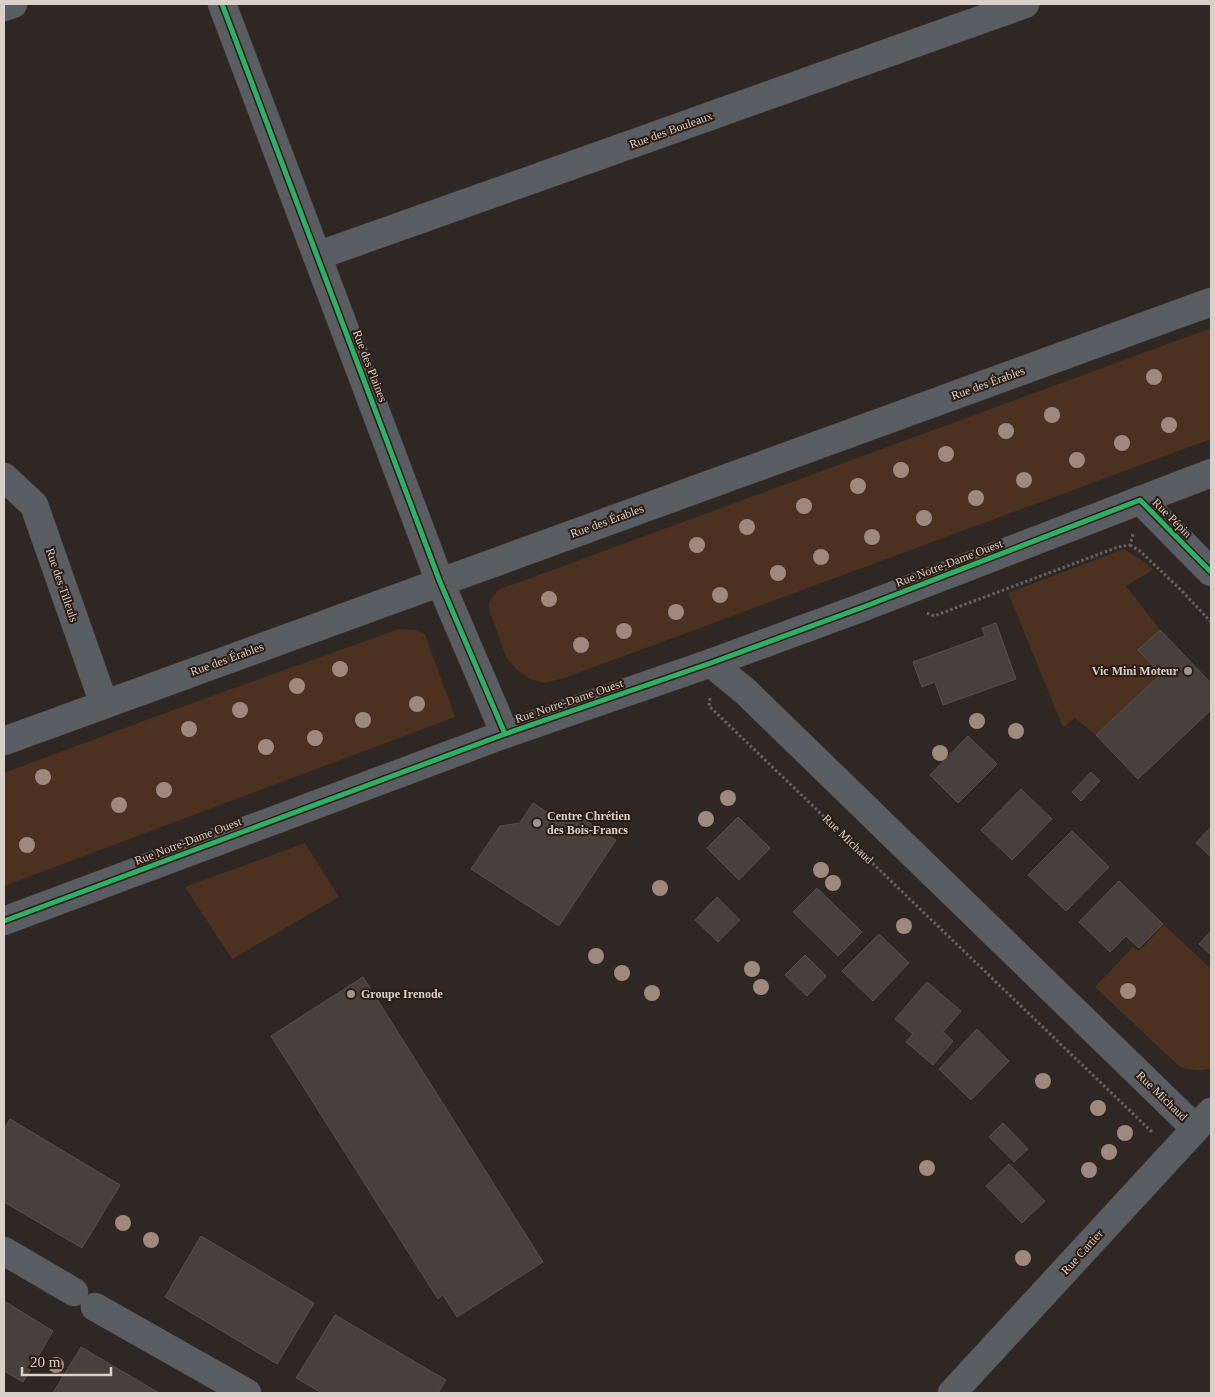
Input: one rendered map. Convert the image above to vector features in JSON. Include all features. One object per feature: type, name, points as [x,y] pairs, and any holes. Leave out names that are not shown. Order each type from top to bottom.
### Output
[{"type":"street","points":[[4,7],[13,4]]},
{"type":"street","name":"Rue des Plaines","points":[[222,4],[440,582],[505,734]]},
{"type":"street","name":"Rue des Bouleaux","points":[[317,256],[1025,4]]},
{"type":"street","name":"Rue des Érables","points":[[4,741],[1211,302]]},
{"type":"street","name":"Rue Notre-Dame Ouest","points":[[4,921],[505,734],[711,663],[1211,473]]},
{"type":"street","name":"Rue des Tilleuls","points":[[4,477],[34,505],[104,704]]},
{"type":"street","name":"Rue Pépin","points":[[1140,500],[1211,572]]},
{"type":"street","name":"Rue Michaud","points":[[711,663],[746,692],[1203,1120]]},
{"type":"street","name":"Rue Cartier","points":[[952,1393],[1203,1120]]},
{"type":"street","points":[[4,1251],[84,1300],[247,1393]]},
{"type":"path","points":[[1130,546],[1140,551],[1211,622]]},
{"type":"shaded area","points":[[1211,328],[1211,439],[567,677],[545,683],[530,679],[517,670],[506,657],[490,612],[489,603],[498,590]]},
{"type":"shaded area","points":[[1124,549],[1154,569],[1126,586],[1160,630],[1138,650],[1161,674],[1096,735],[1075,718],[1063,727],[1008,593]]},
{"type":"shaded area","points":[[399,629],[416,630],[425,634],[455,717],[4,886],[4,773]]},
{"type":"shaded area","points":[[305,843],[339,897],[232,959],[185,887]]},
{"type":"shaded area","points":[[1164,925],[1211,969],[1211,1068],[1195,1070],[1179,1066],[1095,987],[1133,947],[1139,951]]},
{"type":"building","points":[[996,623],[1016,679],[943,705],[935,682],[922,687],[913,662],[985,636],[982,628]]},
{"type":"building","points":[[1160,630],[1211,683],[1211,710],[1138,779],[1096,735],[1161,674],[1138,650]]},
{"type":"building","points":[[968,736],[997,764],[958,803],[930,775]]},
{"type":"building","points":[[1091,772],[1100,781],[1081,801],[1072,792]]},
{"type":"building","points":[[1021,789],[1052,819],[1012,860],[981,830]]},
{"type":"building","points":[[533,803],[553,816],[573,812],[616,840],[559,926],[471,869],[500,826],[520,823]]},
{"type":"building","points":[[738,817],[770,848],[739,880],[707,848]]},
{"type":"building","points":[[1211,827],[1211,857],[1196,843]]},
{"type":"building","points":[[1072,831],[1109,867],[1066,911],[1028,875]]},
{"type":"building","points":[[1119,881],[1163,924],[1139,948],[1126,936],[1110,952],[1079,922]]},
{"type":"building","points":[[817,888],[862,932],[838,956],[793,912]]},
{"type":"building","points":[[717,897],[740,920],[718,942],[695,920]]},
{"type":"building","points":[[1211,931],[1211,955],[1199,944]]},
{"type":"building","points":[[879,934],[909,963],[873,1001],[842,971]]},
{"type":"building","points":[[805,955],[826,976],[807,996],[785,975]]},
{"type":"building","points":[[363,977],[543,1262],[457,1317],[443,1295],[438,1299],[271,1036]]},
{"type":"building","points":[[927,982],[961,1011],[943,1032],[953,1041],[933,1065],[906,1042],[913,1034],[895,1019]]},
{"type":"building","points":[[977,1029],[1009,1061],[971,1100],[939,1069]]},
{"type":"building","points":[[10,1119],[120,1185],[82,1248],[4,1202],[4,1129]]},
{"type":"building","points":[[1003,1123],[1028,1149],[1014,1162],[989,1137]]},
{"type":"building","points":[[1009,1164],[1045,1201],[1022,1223],[986,1186]]},
{"type":"building","points":[[201,1236],[314,1303],[277,1364],[165,1297]]},
{"type":"building","points":[[4,1301],[53,1331],[23,1382],[4,1371]]},
{"type":"building","points":[[335,1315],[446,1380],[438,1393],[322,1393],[296,1378]]},
{"type":"building","points":[[81,1347],[159,1393],[53,1393]]},
{"type":"cycle path","points":[[222,4],[440,582],[505,734]]},
{"type":"cycle path","points":[[4,921],[505,734],[711,663],[866,606],[1140,500],[1211,572]]},
{"type":"place","name":"Vic Mini Moteur","points":[[1188,671]]},
{"type":"place","name":"Centre Chrétien des Bois-Francs","points":[[537,823]]},
{"type":"place","name":"Groupe Irenode","points":[[351,994]]}]
